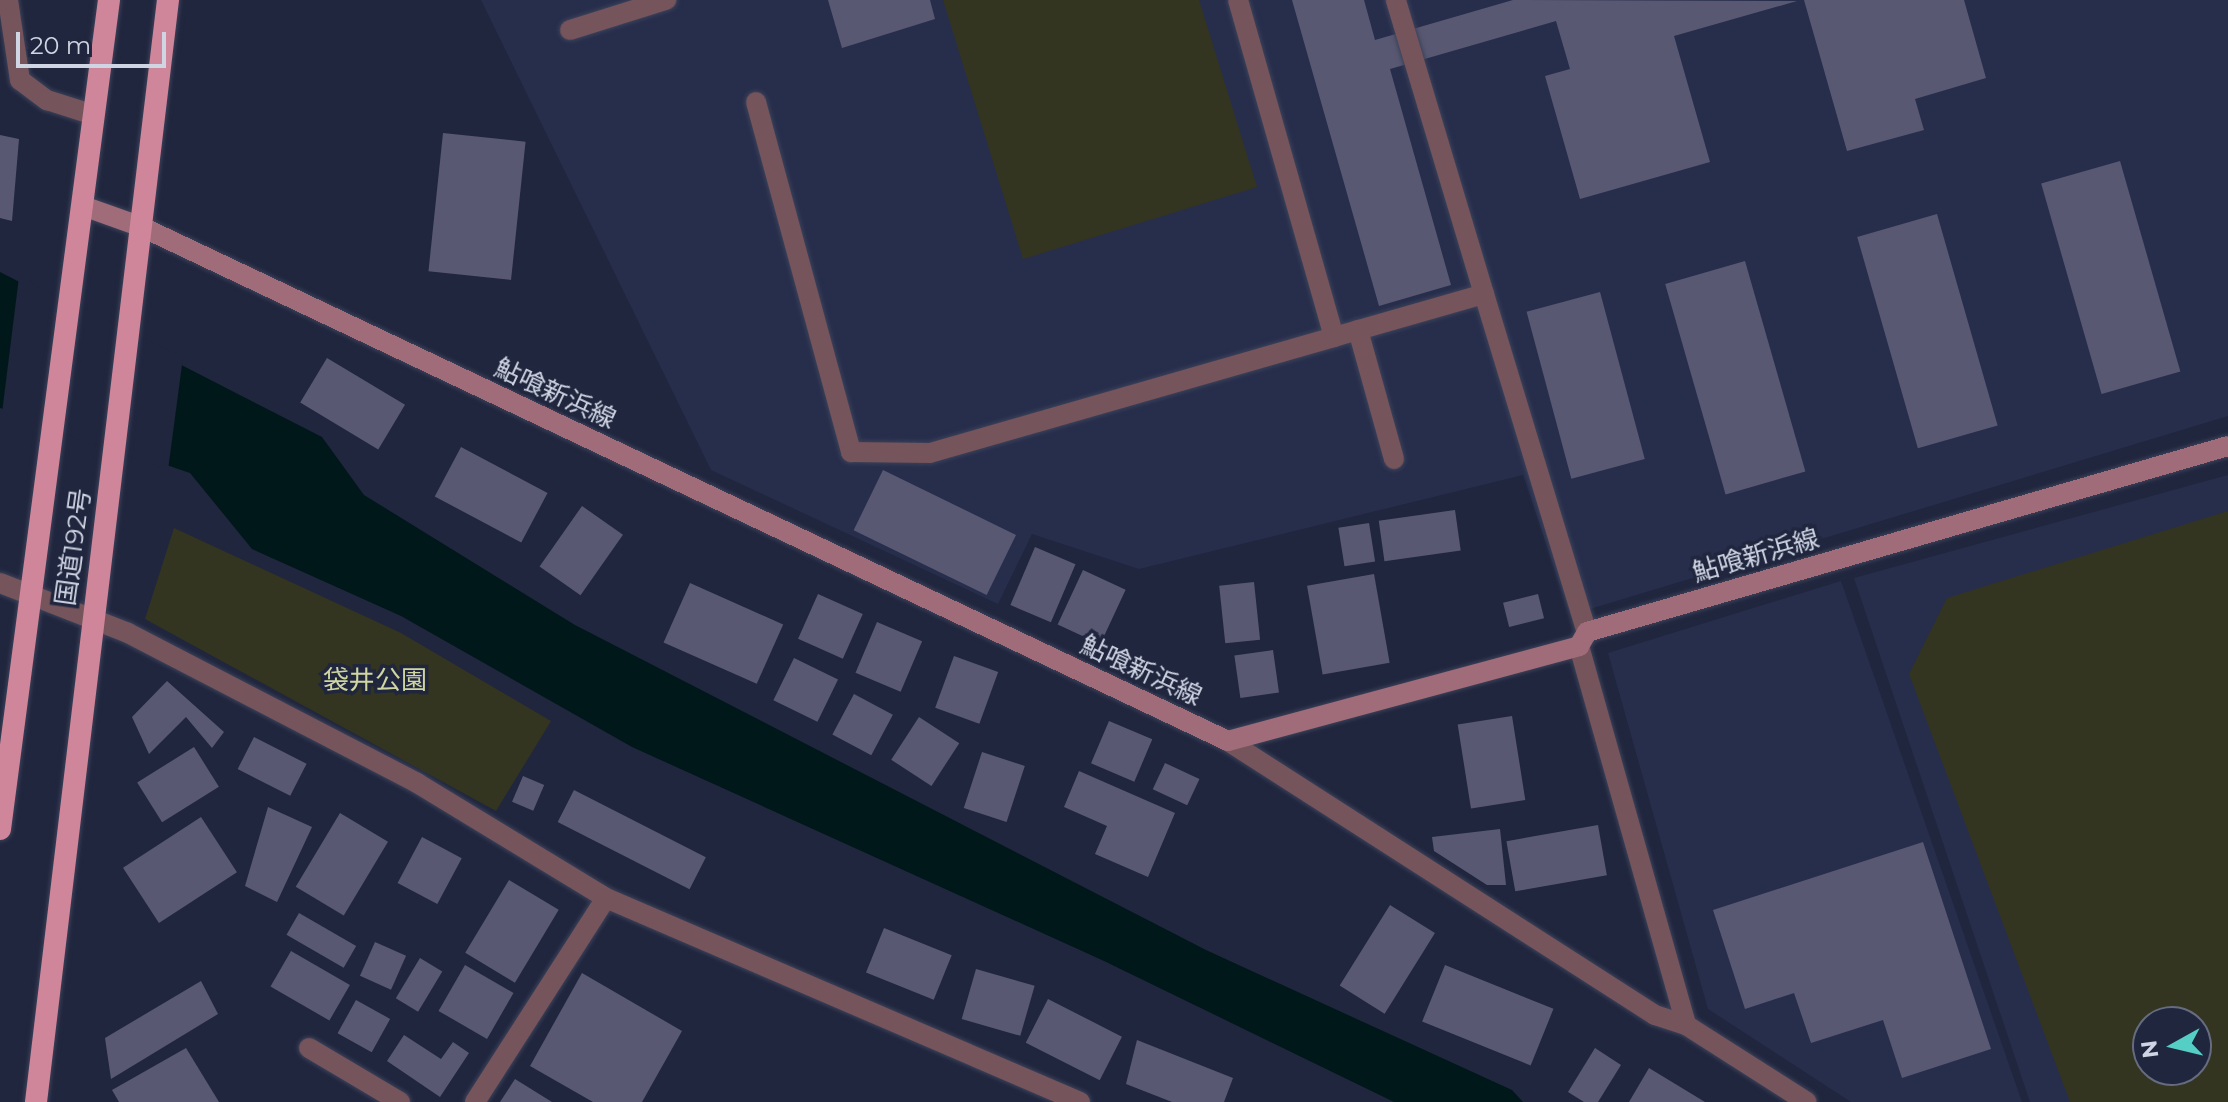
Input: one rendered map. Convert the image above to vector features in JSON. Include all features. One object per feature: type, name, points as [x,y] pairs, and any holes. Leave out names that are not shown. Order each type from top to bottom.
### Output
[{"type":"highway","name":"国道192号","points":[[0,829],[5,762],[49,479],[109,0]]},
{"type":"highway","name":"国道192号","points":[[36,1102],[93,617],[135,298],[168,0]]},
{"type":"main road","name":"鮎喰新浜線","points":[[83,206],[142,227],[1228,741],[1583,639],[2228,446]]},
{"type":"street","points":[[8,0],[20,80],[47,100],[94,115]]},
{"type":"street","points":[[570,30],[666,0]]},
{"type":"street","points":[[1238,0],[1334,337]]},
{"type":"street","points":[[1396,0],[1583,639],[1686,1025]]},
{"type":"street","points":[[756,102],[851,452],[930,453],[1484,294]]},
{"type":"street","points":[[1358,330],[1394,459]]},
{"type":"street","points":[[0,583],[32,598],[93,617],[417,783],[606,898],[1080,1102]]},
{"type":"street","points":[[1228,741],[1655,1015],[1686,1025],[1807,1102]]},
{"type":"street","points":[[475,1102],[606,898]]},
{"type":"street","points":[[309,1048],[400,1102]]},
{"type":"shaded area","points":[[481,0],[2228,0],[2228,416],[1570,615],[1523,475],[1139,569],[1032,534],[998,604],[711,470]]},
{"type":"shaded area","points":[[0,272],[322,437],[364,495],[575,625],[1206,950],[1512,1090],[1523,1102],[1394,1102],[1104,961],[632,747],[401,616],[252,549],[190,473],[0,408]]},
{"type":"shaded area","points":[[2228,475],[2228,1102],[2030,1102],[1854,578]]},
{"type":"shaded area","points":[[1841,581],[2022,1102],[1851,1102],[1708,1009],[1608,653]]},
{"type":"green space","points":[[943,0],[1199,0],[1257,187],[1023,259]]},
{"type":"green space","points":[[2228,511],[2228,1102],[2070,1102],[1909,674],[1947,598]]},
{"type":"green space","name":"袋井公園","points":[[174,528],[401,633],[551,721],[496,811],[145,619]]},
{"type":"pier","points":[[19,277],[183,357],[168,470],[2,413]]},
{"type":"building","points":[[828,0],[930,0],[935,19],[842,48]]},
{"type":"building","points":[[1292,0],[1364,0],[1375,40],[1513,0],[1797,1],[1674,36],[1710,162],[1580,199],[1545,76],[1570,69],[1556,21],[1390,69],[1451,285],[1379,306]]},
{"type":"building","points":[[1804,0],[1964,0],[1986,78],[1915,99],[1924,130],[1847,151]]},
{"type":"building","points":[[443,133],[526,142],[511,280],[428,271]]},
{"type":"building","points":[[0,135],[19,139],[12,221],[0,218]]},
{"type":"building","points":[[2120,161],[2180,372],[2102,394],[2041,184]]},
{"type":"building","points":[[1937,214],[1998,425],[1918,448],[1857,237]]},
{"type":"building","points":[[1745,261],[1805,472],[1726,494],[1665,284]]},
{"type":"building","points":[[1600,292],[1645,459],[1571,479],[1527,312]]},
{"type":"building","points":[[327,358],[405,405],[378,449],[300,403]]},
{"type":"building","points":[[461,447],[548,493],[521,542],[435,496]]},
{"type":"building","points":[[883,470],[1016,535],[987,595],[854,530]]},
{"type":"building","points":[[582,506],[623,535],[581,595],[540,567]]},
{"type":"building","points":[[1455,510],[1461,551],[1384,561],[1379,521]]},
{"type":"building","points":[[1369,523],[1375,562],[1344,566],[1338,528]]},
{"type":"building","points":[[1035,547],[1076,564],[1051,622],[1010,605]]},
{"type":"building","points":[[1083,570],[1126,590],[1100,644],[1058,624]]},
{"type":"building","points":[[1374,574],[1390,663],[1323,674],[1307,586]]},
{"type":"building","points":[[1254,582],[1260,640],[1225,643],[1219,586]]},
{"type":"building","points":[[690,583],[783,624],[757,684],[664,642]]},
{"type":"building","points":[[818,594],[863,614],[843,659],[798,639]]},
{"type":"building","points":[[1538,594],[1544,618],[1509,627],[1503,603]]},
{"type":"building","points":[[877,622],[922,641],[901,692],[856,673]]},
{"type":"building","points":[[1273,650],[1279,693],[1240,698],[1234,655]]},
{"type":"building","points":[[954,656],[998,672],[979,724],[935,708]]},
{"type":"building","points":[[794,658],[838,679],[817,722],[773,700]]},
{"type":"building","points":[[167,681],[224,732],[212,748],[186,717],[149,754],[132,717]]},
{"type":"building","points":[[854,694],[893,715],[871,755],[832,735]]},
{"type":"building","points":[[1512,716],[1525,800],[1471,809],[1458,725]]},
{"type":"building","points":[[919,717],[959,743],[931,786],[891,760]]},
{"type":"building","points":[[1109,721],[1152,739],[1134,782],[1091,763]]},
{"type":"building","points":[[254,737],[307,764],[290,796],[238,769]]},
{"type":"building","points":[[194,747],[219,787],[162,822],[137,783]]},
{"type":"building","points":[[982,752],[1025,766],[1007,822],[964,808]]},
{"type":"building","points":[[1165,763],[1199,779],[1187,805],[1153,789]]},
{"type":"building","points":[[1079,771],[1175,813],[1148,877],[1095,854],[1107,826],[1064,807]]},
{"type":"building","points":[[523,776],[544,785],[533,811],[512,802]]},
{"type":"building","points":[[574,790],[706,857],[690,889],[558,822]]},
{"type":"building","points":[[268,807],[312,827],[277,902],[245,886]]},
{"type":"building","points":[[340,813],[388,842],[344,916],[296,887]]},
{"type":"building","points":[[201,817],[237,872],[159,923],[123,868]]},
{"type":"building","points":[[1598,825],[1607,875],[1515,891],[1506,841]]},
{"type":"building","points":[[1500,829],[1506,885],[1487,885],[1434,851],[1432,837]]},
{"type":"building","points":[[422,837],[462,858],[437,904],[398,883]]},
{"type":"building","points":[[1923,842],[1991,1049],[1902,1078],[1883,1020],[1811,1043],[1794,993],[1745,1009],[1713,910]]},
{"type":"building","points":[[509,880],[559,910],[515,983],[465,953]]},
{"type":"building","points":[[1390,905],[1435,933],[1385,1014],[1340,986]]},
{"type":"building","points":[[299,913],[356,946],[344,968],[286,935]]},
{"type":"building","points":[[884,928],[952,955],[934,1000],[866,973]]},
{"type":"building","points":[[375,942],[406,956],[391,990],[360,976]]},
{"type":"building","points":[[291,951],[350,985],[329,1021],[270,987]]},
{"type":"building","points":[[420,958],[442,971],[418,1012],[396,998]]},
{"type":"building","points":[[465,965],[513,993],[487,1039],[438,1011]]},
{"type":"building","points":[[1445,965],[1553,1009],[1531,1065],[1422,1022]]},
{"type":"building","points":[[976,969],[1035,986],[1020,1036],[962,1019]]},
{"type":"building","points":[[582,973],[682,1031],[642,1102],[593,1102],[530,1066]]},
{"type":"building","points":[[201,981],[218,1014],[111,1079],[105,1038]]},
{"type":"building","points":[[1048,999],[1122,1037],[1100,1080],[1026,1043]]},
{"type":"building","points":[[356,1000],[390,1019],[372,1052],[338,1033]]},
{"type":"building","points":[[404,1035],[441,1059],[453,1042],[469,1053],[440,1097],[387,1061]]},
{"type":"building","points":[[1137,1040],[1233,1078],[1224,1102],[1172,1102],[1126,1084]]},
{"type":"building","points":[[186,1048],[219,1102],[119,1102],[112,1090]]},
{"type":"building","points":[[1595,1048],[1621,1065],[1598,1102],[1584,1102],[1568,1092]]},
{"type":"building","points":[[1649,1068],[1705,1102],[1629,1102]]},
{"type":"building","points":[[515,1079],[552,1102],[500,1102]]}]
